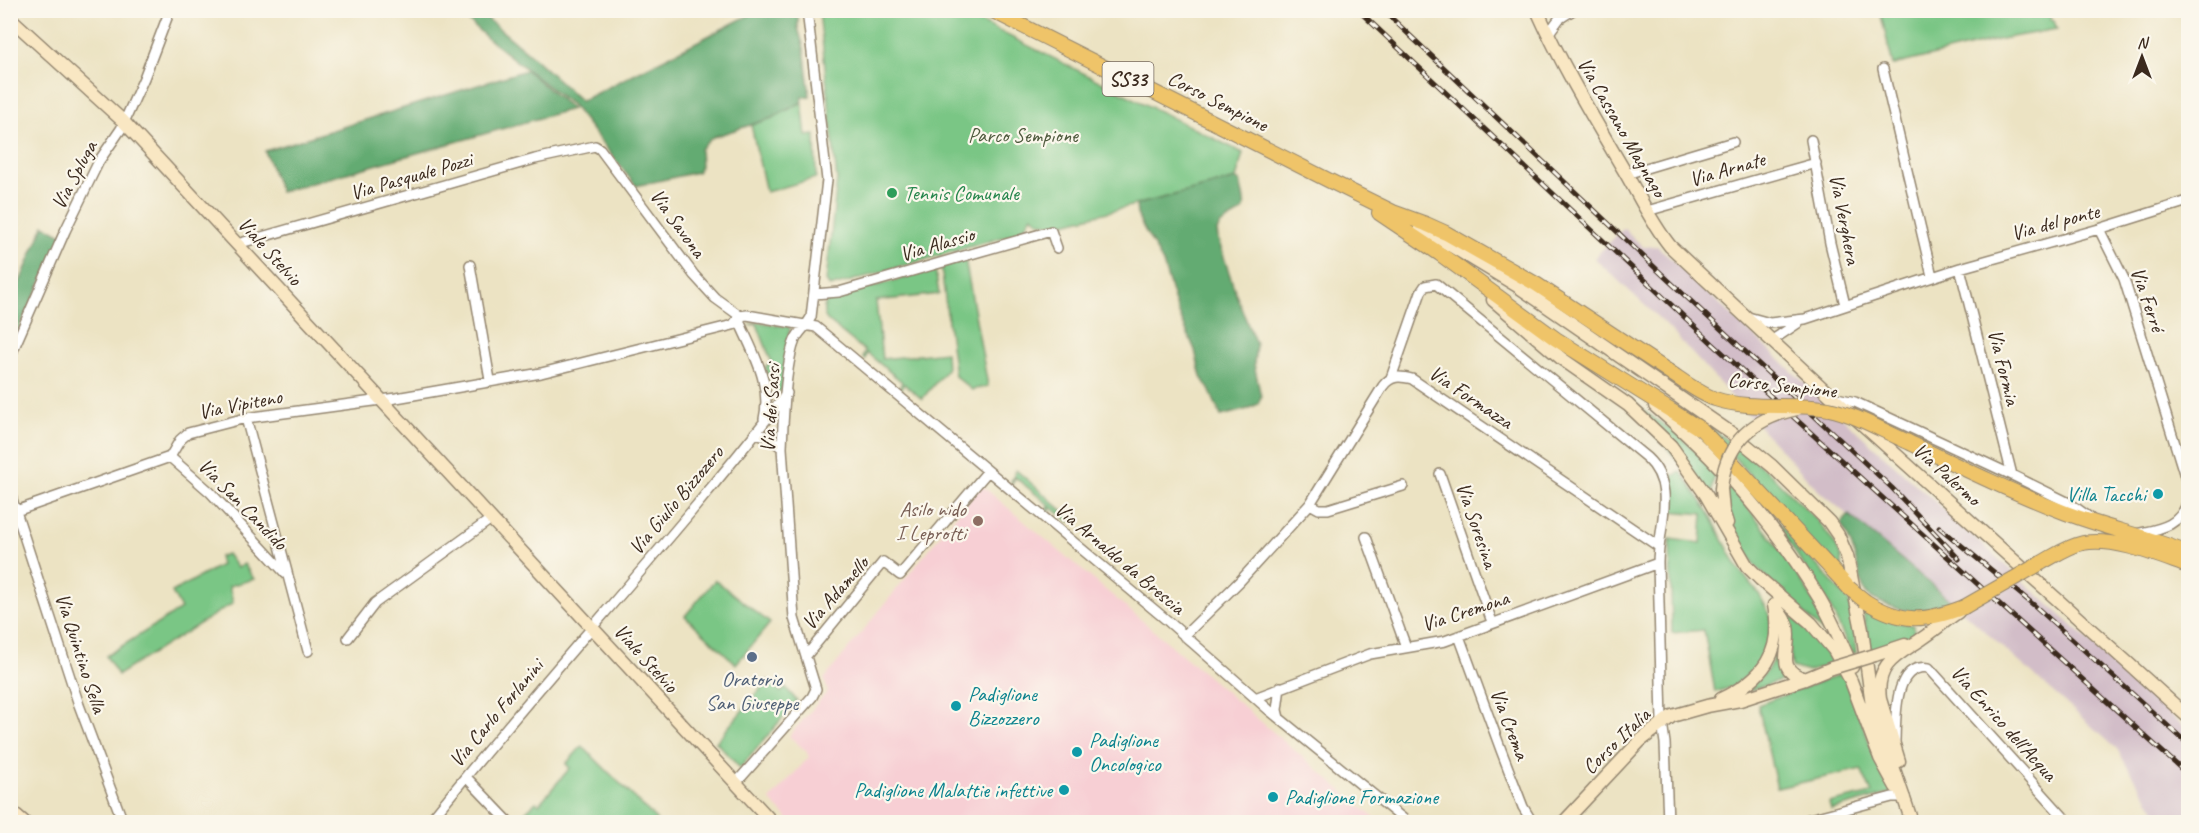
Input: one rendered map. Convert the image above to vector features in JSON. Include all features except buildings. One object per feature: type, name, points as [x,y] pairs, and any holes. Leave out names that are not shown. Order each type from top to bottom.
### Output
[{"type":"main road","name":"Corso Sempione","points":[[991,10],[1393,212],[1426,224],[1519,274],[1706,395],[1725,402],[1740,404],[1810,407],[1842,412],[2010,490],[2062,511],[2188,551]]},
{"type":"main road","name":"Corso Sempione","points":[[1330,181],[1440,254],[1556,339],[1636,390],[1678,413],[1709,436],[1849,588],[1865,601],[1892,614],[1916,619],[1941,616],[1964,607],[2078,545],[2103,542],[2142,551],[2188,566]]},
{"type":"street","name":"Via Spluga","points":[[11,356],[65,231],[99,161],[119,133],[144,78],[170,10]]},
{"type":"street","name":"Via dei Sassi","points":[[736,783],[814,694],[816,687],[794,618],[782,448],[794,342],[808,325],[814,294],[827,180],[807,10]]},
{"type":"street","name":"Via Cassano Magnago","points":[[1537,10],[1626,174],[1665,240],[1681,258]]},
{"type":"street","points":[[1548,34],[1559,19],[1573,10]]},
{"type":"street","name":"Viale Stelvio","points":[[10,18],[123,121],[772,822]]},
{"type":"street","points":[[1883,69],[1932,276]]},
{"type":"street","name":"Via Verghera","points":[[1811,140],[1830,243],[1845,305]]},
{"type":"street","points":[[1626,174],[1733,142]]},
{"type":"street","name":"Via Pasquale Pozzi","points":[[237,244],[524,162],[595,146]]},
{"type":"street","name":"Via Savona","points":[[595,146],[600,148],[694,276],[715,298],[740,316]]},
{"type":"street","name":"Via Arnate","points":[[1647,210],[1816,163]]},
{"type":"street","name":"Via del ponte","points":[[1743,314],[1756,321],[1770,323],[1805,319],[1932,276],[2188,201]]},
{"type":"street","points":[[1393,212],[1516,285],[1726,430],[1772,466],[1829,522],[1838,535],[1847,556],[1862,630],[1872,705],[1912,822]]},
{"type":"street","name":"Via Ferré","points":[[2098,229],[2124,279],[2188,486]]},
{"type":"street","name":"Via Alassio","points":[[814,294],[839,292],[1051,231],[1057,248]]},
{"type":"street","points":[[1440,254],[1554,353],[1628,405],[1652,426],[1687,467],[1738,550],[1760,579],[1787,626],[1785,659],[1787,666],[1798,677],[1805,679]]},
{"type":"street","name":"Via Palermo","points":[[1681,258],[2188,717]]},
{"type":"street","points":[[470,265],[490,380]]},
{"type":"street","name":"Via Formia","points":[[1960,268],[2012,475]]},
{"type":"street","points":[[1184,636],[1240,581],[1310,504],[1383,386],[1391,378],[1421,292],[1425,286],[1436,284],[1653,463],[1660,473],[1664,493],[1664,526],[1658,546],[1658,563],[1662,722],[1668,822]]},
{"type":"street","points":[[787,393],[774,394],[765,380],[740,323],[740,316],[747,315],[808,325]]},
{"type":"street","name":"Via Vipiteno","points":[[170,457],[180,440],[188,433],[246,418],[541,373],[733,325],[740,316]]},
{"type":"street","name":"Via del ponte","points":[[1771,341],[1805,319]]},
{"type":"street","name":"Via Arnaldo da Brescia","points":[[808,325],[816,327],[1269,710],[1407,822]]},
{"type":"street","name":"Via Formazza","points":[[1391,378],[1404,376],[1412,379],[1658,546]]},
{"type":"street","points":[[763,422],[767,397],[765,380]]},
{"type":"street","points":[[1636,390],[1696,441],[1768,523],[1816,593],[1858,680],[1880,758]]},
{"type":"street","name":"Via Giulio Bizzozero","points":[[591,627],[719,480],[787,393]]},
{"type":"street","points":[[1832,397],[1855,402],[2012,475],[2069,503],[2100,524]]},
{"type":"street","points":[[1738,550],[1723,511],[1721,489],[1728,459],[1736,444],[1749,429],[1776,414],[1810,407]]},
{"type":"street","name":"Via San Candido","points":[[246,418],[308,651]]},
{"type":"street","points":[[755,433],[769,437],[782,448]]},
{"type":"street","points":[[16,511],[170,457]]},
{"type":"street","name":"Via San Candido","points":[[170,457],[210,492],[289,577]]},
{"type":"street","name":"Via Adamello","points":[[806,656],[884,562],[900,575],[988,471]]},
{"type":"street","name":"Via Soresina","points":[[1440,474],[1492,622]]},
{"type":"street","points":[[1310,504],[1325,510],[1403,486]]},
{"type":"street","name":"Via Quintino Sella","points":[[10,493],[81,711],[123,822]]},
{"type":"street","points":[[2135,534],[2172,524],[2182,515],[2188,501]]},
{"type":"street","points":[[348,638],[375,603],[491,519]]},
{"type":"street","points":[[1366,537],[1406,647]]},
{"type":"street","name":"Via Cremona","points":[[1255,698],[1370,654],[1435,643],[1458,636],[1658,563]]},
{"type":"street","points":[[1760,579],[1804,617],[1834,650],[1854,688],[1880,758],[1893,783],[1905,797]]},
{"type":"street","points":[[1707,706],[1737,691],[1765,666],[1776,639],[1774,605]]},
{"type":"street","points":[[1905,797],[1895,746],[1880,699],[1881,674],[1899,653],[1964,607]]},
{"type":"street","name":"Via Carlo Forlanini","points":[[429,822],[591,627]]},
{"type":"street","name":"Via Crema","points":[[1458,636],[1523,807],[1532,822]]},
{"type":"street","points":[[1707,706],[1740,700],[1923,638]]},
{"type":"street","name":"Via Enrico dell'Acqua","points":[[1895,746],[1896,705],[1899,690],[1913,671],[1919,668],[1929,668],[2068,822]]},
{"type":"street","points":[[1279,718],[1277,710],[1280,687]]},
{"type":"street","name":"Corso Italia","points":[[1564,822],[1640,741],[1662,722],[1672,716],[1707,706]]},
{"type":"street","points":[[466,777],[509,822]]},
{"type":"street","points":[[1798,822],[1892,797],[1905,797]]},
{"type":"street","points":[[10,810],[24,822]]},
{"type":"shaded area","points":[[1624,228],[1643,247],[1657,246],[1862,436],[2188,730],[2188,822],[2164,822],[2117,749],[1953,603],[1819,491],[1664,323],[1594,258]]},
{"type":"shaded area","points":[[981,485],[1379,822],[791,822],[770,800],[809,757],[806,751],[789,736],[828,691],[824,679]]},
{"type":"green space","points":[[458,11],[478,11],[581,101],[757,11],[798,11],[798,28],[804,48],[810,96],[802,97],[802,102],[772,118],[713,137],[700,149],[701,166],[697,172],[636,186],[573,106],[487,38]]},
{"type":"green space","name":"Parco Sempione","points":[[819,11],[959,11],[1243,153],[1236,179],[1057,225],[1040,222],[1032,216],[1021,232],[830,287],[826,281],[837,180]]},
{"type":"green space","points":[[1880,11],[2049,11],[2051,20],[2054,21],[2057,29],[2001,39],[1893,65]]},
{"type":"green space","points":[[526,70],[572,109],[280,192],[265,151]]},
{"type":"green space","points":[[802,102],[806,136],[815,135],[816,178],[766,192],[751,125],[772,118]]},
{"type":"green space","points":[[1236,179],[1240,181],[1245,206],[1241,212],[1220,225],[1217,231],[1238,300],[1256,344],[1254,364],[1261,397],[1258,404],[1248,409],[1221,416],[1201,377],[1195,350],[1177,309],[1163,263],[1141,223],[1136,205]]},
{"type":"green space","points":[[44,225],[64,236],[11,344],[11,303]]},
{"type":"green space","points":[[965,259],[988,386],[972,390],[955,376],[941,267]]},
{"type":"green space","points":[[935,269],[939,294],[876,301],[882,359],[946,352],[947,369],[922,399],[904,384],[901,390],[899,389],[902,382],[867,353],[865,360],[863,358],[865,351],[828,321],[824,310],[825,304],[830,299]]},
{"type":"green space","points":[[759,322],[790,327],[782,389],[779,392],[774,389],[765,367],[772,363],[757,324],[749,325]]},
{"type":"green space","points":[[1619,394],[1679,435],[1715,470],[1711,498]]},
{"type":"green space","points":[[1705,425],[1766,470],[1818,521],[1835,544],[1841,557],[1842,578]]},
{"type":"green space","points":[[1016,470],[1072,519],[1070,522],[1051,507],[1049,513],[1047,512],[1049,505],[1015,477],[1012,484]]},
{"type":"green space","points":[[1681,472],[1708,511],[1738,568],[1759,594],[1771,617],[1770,639],[1765,654],[1755,670],[1732,687],[1715,692],[1704,630],[1672,633],[1670,539],[1701,543],[1703,514],[1670,511],[1669,477]]},
{"type":"green space","points":[[1726,481],[1787,559],[1813,600],[1836,644],[1757,568],[1738,539],[1726,511]]},
{"type":"green space","points":[[1769,512],[1849,601],[1856,653],[1852,653],[1827,601]]},
{"type":"green space","points":[[1849,515],[1953,603],[1918,612],[1892,607],[1867,595],[1855,556],[1841,524]]},
{"type":"green space","points":[[227,554],[237,568],[244,564],[254,579],[229,586],[233,603],[118,675],[106,656],[181,609],[172,592],[221,565],[219,557]]},
{"type":"green space","points":[[715,580],[770,623],[736,664],[685,616]]},
{"type":"green space","points":[[1785,611],[1810,632],[1834,663],[1808,672],[1792,667]]},
{"type":"green space","points":[[1863,612],[1913,625],[1915,634],[1870,652]]},
{"type":"green space","points":[[1778,651],[1779,665],[1785,677],[1784,680],[1748,691],[1766,672]]},
{"type":"green space","points":[[1843,673],[1882,775],[1892,793],[1831,810],[1829,803],[1872,793],[1861,769],[1777,788],[1758,705]]},
{"type":"green space","points":[[768,680],[781,692],[786,688],[797,701],[740,768],[716,742]]},
{"type":"green space","points":[[582,746],[657,820],[655,822],[519,822],[517,820],[536,802],[539,804],[570,768],[566,764]]},
{"type":"railway","points":[[1358,10],[1713,344],[2188,775]]},
{"type":"railway","points":[[1383,10],[1892,488],[1959,559]]},
{"type":"railway","points":[[1939,527],[2035,606],[2188,744]]},
{"type":"place","name":"Tennis Comunale","points":[[892,193]]},
{"type":"place","name":"Villa Tacchi","points":[[2158,494]]},
{"type":"place","name":"Asilo nido I Leprotti","points":[[978,521]]},
{"type":"place","name":"Oratorio San Giuseppe","points":[[752,657]]},
{"type":"place","name":"Padiglione Bizzozzero","points":[[956,706]]},
{"type":"place","name":"Padiglione Oncologico","points":[[1077,752]]},
{"type":"place","name":"Padiglione Malattie infettive","points":[[1064,790]]},
{"type":"place","name":"Padiglione Formazione","points":[[1273,797]]}]
